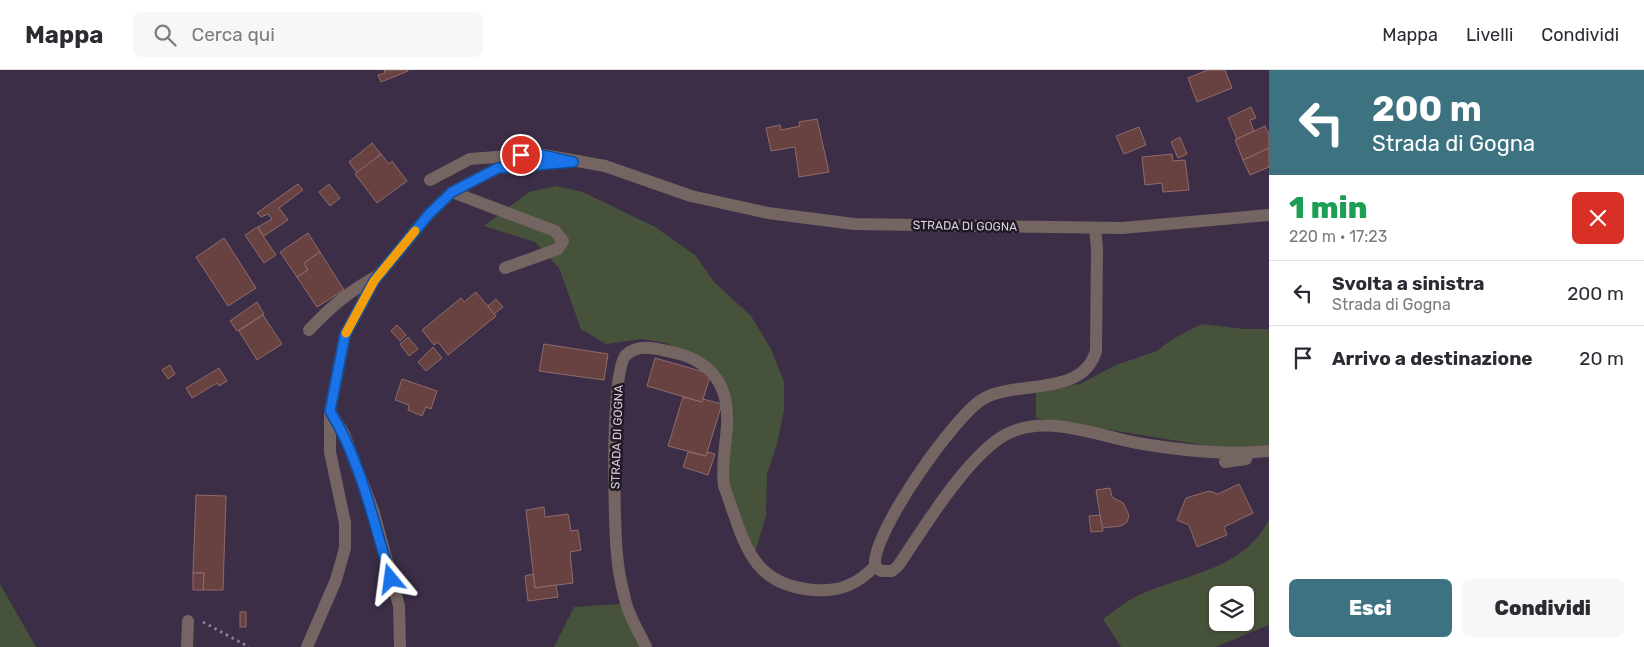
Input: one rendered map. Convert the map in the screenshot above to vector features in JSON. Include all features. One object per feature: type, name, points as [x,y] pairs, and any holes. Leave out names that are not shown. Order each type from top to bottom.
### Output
[{"type":"street","name":"STRADA DI GOGNA","points":[[430,180],[470,159],[538,154],[573,162],[605,166],[691,196],[768,214],[854,224],[1122,228],[1269,215]]},
{"type":"street","name":"STRADA DI GOGNA","points":[[307,647],[336,580],[345,548],[345,523],[330,452],[330,411],[345,335],[379,275],[429,214],[452,192],[498,168],[573,162]]},
{"type":"street","points":[[452,192],[555,231],[563,241],[558,249],[505,268]]},
{"type":"street","points":[[1095,228],[1097,249],[1096,351],[1094,361],[1078,376],[1061,382],[998,393],[983,399],[967,411],[950,430],[906,494],[879,546],[875,559],[876,566],[881,571],[892,571],[898,566],[958,481],[985,451],[1001,438],[1026,428],[1050,426],[1075,428],[1137,443],[1248,453],[1269,451]]},
{"type":"street","name":"STRADA DI GOGNA","points":[[309,330],[322,316],[357,287],[379,275]]},
{"type":"street","name":"STRADA DI GOGNA","points":[[646,647],[625,601],[617,554],[614,502],[616,400],[620,366],[625,356],[635,350],[648,347],[684,355],[705,365],[715,376],[723,390],[727,424],[722,476],[724,486],[752,558],[763,570],[778,583],[794,589],[827,591],[843,588],[860,581],[876,566]]},
{"type":"street","points":[[330,411],[344,434],[374,513],[399,606],[400,647]]},
{"type":"street","points":[[1225,462],[1246,459],[1248,453]]},
{"type":"street","points":[[187,647],[188,621]]},
{"type":"path","points":[[203,622],[249,647]]},
{"type":"green space","points":[[556,186],[583,192],[655,227],[695,255],[714,282],[751,316],[771,349],[784,382],[784,410],[777,444],[767,474],[766,516],[754,555],[723,468],[734,411],[721,380],[700,356],[665,343],[642,339],[606,344],[581,329],[559,268],[535,242],[484,226],[529,192]]},
{"type":"green space","points":[[1201,324],[1244,329],[1269,329],[1269,448],[1234,450],[1036,418],[1036,392],[1080,384],[1116,365],[1157,351],[1171,340]]},
{"type":"green space","points":[[1269,519],[1269,625],[1215,647],[1121,647],[1103,619],[1137,596],[1212,568],[1229,560],[1245,549],[1258,536]]},
{"type":"green space","points":[[0,584],[36,647],[0,647]]},
{"type":"green space","points":[[619,604],[645,647],[554,647],[574,607]]},
{"type":"building","points":[[384,70],[408,71],[381,82],[378,75],[385,73]]},
{"type":"building","points":[[1208,70],[1225,70],[1232,88],[1197,102],[1188,78]]},
{"type":"building","points":[[1251,107],[1256,118],[1250,120],[1254,131],[1237,139],[1228,118]]},
{"type":"building","points":[[817,119],[829,172],[799,177],[795,147],[771,151],[766,128],[780,125],[781,130],[800,126],[799,122]]},
{"type":"building","points":[[1265,126],[1269,134],[1269,148],[1243,160],[1235,140]]},
{"type":"building","points":[[1139,127],[1146,145],[1124,154],[1116,136]]},
{"type":"building","points":[[1180,137],[1187,154],[1178,158],[1171,142]]},
{"type":"building","points":[[372,143],[381,154],[357,173],[349,162]]},
{"type":"building","points":[[1269,148],[1269,167],[1250,175],[1243,160]]},
{"type":"building","points":[[381,154],[389,164],[392,161],[407,181],[377,203],[355,174]]},
{"type":"building","points":[[1172,154],[1173,161],[1185,160],[1189,190],[1163,192],[1162,183],[1145,185],[1142,157]]},
{"type":"building","points":[[298,184],[303,190],[279,208],[288,220],[264,236],[258,227],[272,219],[268,214],[261,217],[257,213]]},
{"type":"building","points":[[329,184],[340,198],[330,206],[319,192]]},
{"type":"building","points":[[257,227],[276,255],[264,263],[245,235]]},
{"type":"building","points":[[308,233],[320,252],[304,263],[308,270],[297,277],[280,252]]},
{"type":"building","points":[[224,238],[256,288],[228,306],[196,257]]},
{"type":"building","points":[[320,252],[344,290],[317,307],[297,277],[308,270],[304,263]]},
{"type":"building","points":[[476,292],[496,316],[448,355],[438,342],[434,345],[422,330],[461,298],[464,302]]},
{"type":"building","points":[[496,299],[503,307],[494,314],[488,306]]},
{"type":"building","points":[[257,302],[264,314],[237,331],[230,321]]},
{"type":"building","points":[[263,315],[282,344],[257,360],[239,331]]},
{"type":"building","points":[[397,325],[406,335],[400,341],[391,331]]},
{"type":"building","points":[[408,337],[418,349],[409,356],[400,344]]},
{"type":"building","points":[[544,344],[608,354],[604,380],[539,371]]},
{"type":"building","points":[[433,347],[442,358],[426,371],[418,362]]},
{"type":"building","points":[[655,358],[711,374],[702,402],[647,386]]},
{"type":"building","points":[[170,365],[175,374],[168,379],[162,370]]},
{"type":"building","points":[[219,368],[227,381],[219,386],[217,383],[192,398],[186,388]]},
{"type":"building","points":[[402,379],[437,391],[431,409],[426,407],[422,416],[408,410],[409,405],[395,400]]},
{"type":"building","points":[[683,397],[702,402],[703,399],[722,404],[706,456],[668,446]]},
{"type":"building","points":[[688,452],[706,456],[708,452],[715,454],[708,475],[683,467]]},
{"type":"building","points":[[1239,484],[1253,513],[1224,527],[1227,535],[1197,547],[1189,525],[1177,520],[1186,498],[1209,491],[1218,494]]},
{"type":"building","points":[[1110,488],[1112,497],[1123,503],[1129,515],[1127,522],[1121,526],[1102,528],[1096,490]]},
{"type":"building","points":[[196,495],[226,496],[223,590],[203,590],[204,573],[193,573]]},
{"type":"building","points":[[544,507],[545,517],[568,514],[571,531],[578,530],[581,550],[570,552],[573,583],[535,588],[526,510]]},
{"type":"building","points":[[1100,515],[1103,531],[1091,532],[1089,516]]},
{"type":"building","points":[[193,573],[204,573],[203,590],[193,590]]},
{"type":"building","points":[[533,574],[535,588],[556,585],[558,597],[528,601],[525,576]]},
{"type":"building","points":[[240,612],[246,612],[246,627],[240,627]]},
{"type":"slow traffic","points":[[346,333],[374,281],[415,231]]},
{"type":"route","points":[[391,579],[374,513],[344,434],[330,411],[345,335],[374,281],[429,214],[452,192],[498,168],[573,162],[538,154],[521,155]]}]
